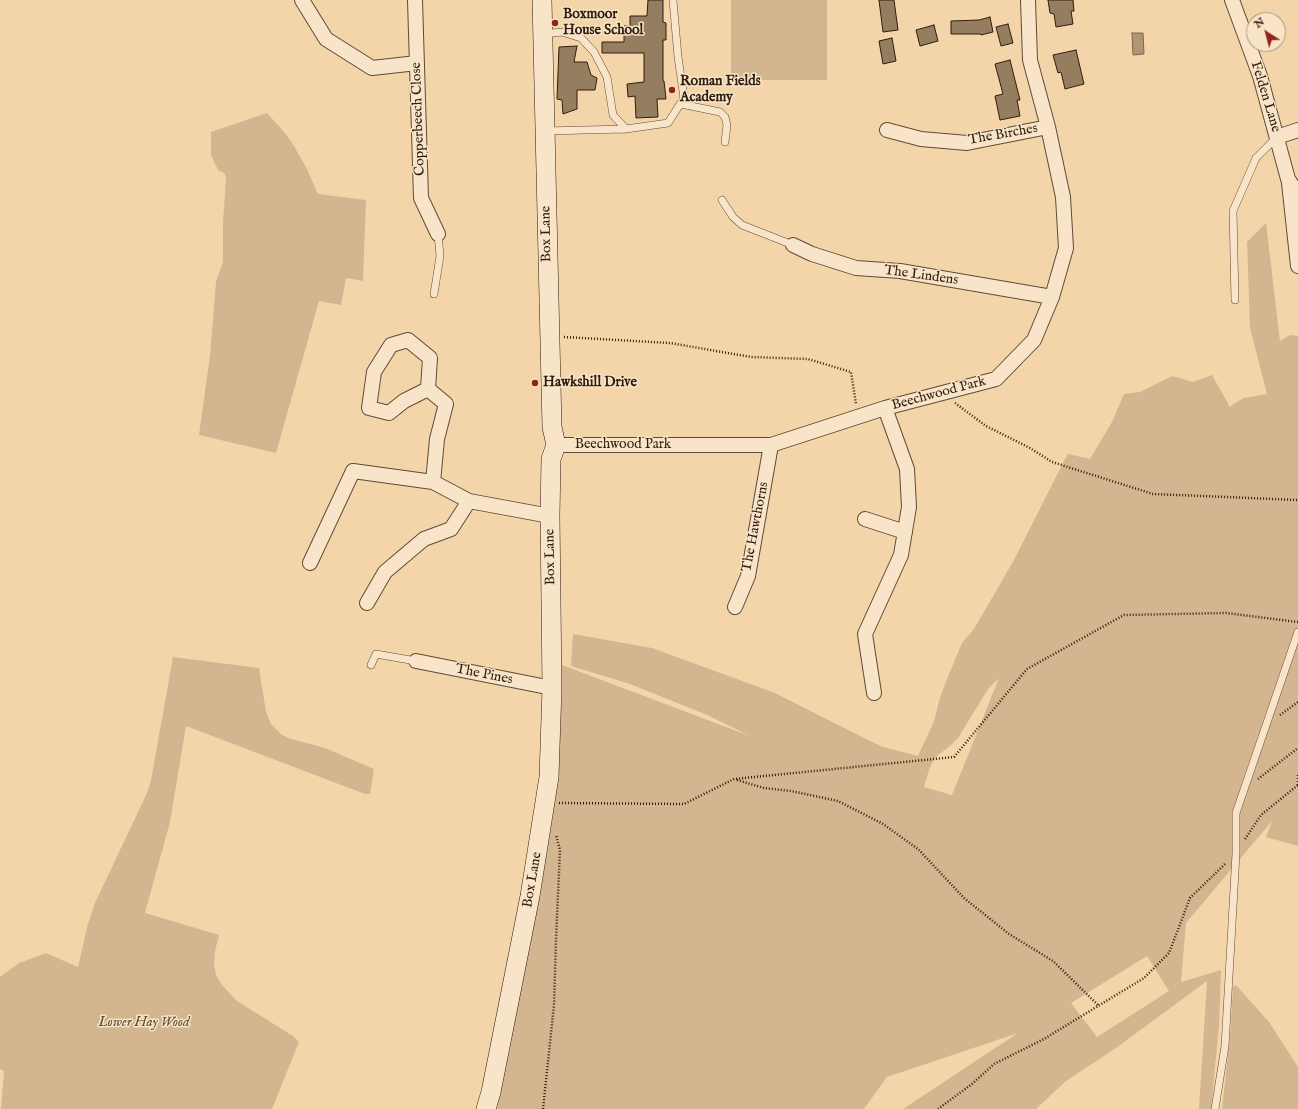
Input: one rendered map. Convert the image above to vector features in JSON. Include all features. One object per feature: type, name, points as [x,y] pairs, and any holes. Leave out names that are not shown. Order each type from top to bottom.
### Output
[{"type":"main road","name":"Box Lane","points":[[486,1109],[530,896],[549,777],[552,688],[550,516],[551,458],[556,445],[552,427],[542,0]]},
{"type":"street","points":[[302,0],[326,38],[372,68],[417,63]]},
{"type":"street","name":"Copperbeech Close","points":[[415,0],[421,198],[438,234]]},
{"type":"street","name":"Beechwood Park","points":[[556,445],[771,445],[885,408],[996,379],[1034,340],[1052,297],[1066,248],[1063,197],[1048,127],[1030,60],[1028,0]]},
{"type":"street","name":"Felden Lane","points":[[1232,0],[1260,76],[1288,178],[1298,194]]},
{"type":"street","name":"The Birches","points":[[887,130],[921,140],[967,143],[1048,127]]},
{"type":"street","points":[[1277,137],[1298,130]]},
{"type":"street","points":[[1288,178],[1298,266]]},
{"type":"street","name":"The Lindens","points":[[793,245],[812,254],[856,268],[900,271],[1052,297]]},
{"type":"street","points":[[408,340],[430,358],[428,389],[404,401],[389,413],[369,408],[374,372],[391,345],[408,340]]},
{"type":"street","points":[[428,389],[446,404],[437,439],[433,482]]},
{"type":"street","points":[[874,692],[865,634],[900,555],[909,507],[907,469],[885,408]]},
{"type":"street","name":"The Hawthorns","points":[[735,607],[748,576],[771,445]]},
{"type":"street","points":[[310,563],[353,471],[433,482],[469,501],[550,516]]},
{"type":"street","points":[[367,603],[385,572],[424,538],[450,529],[469,501]]},
{"type":"street","points":[[865,519],[905,532]]},
{"type":"street","name":"The Pines","points":[[416,661],[552,688]]},
{"type":"lane","points":[[545,131],[626,129],[668,123],[684,98],[678,57],[674,0]]},
{"type":"lane","points":[[543,34],[562,32],[581,38],[594,52],[607,77],[613,115],[626,129]]},
{"type":"lane","points":[[681,104],[720,112],[725,117],[727,125],[725,142]]},
{"type":"lane","points":[[1235,300],[1233,211],[1256,158],[1277,137]]},
{"type":"lane","points":[[722,200],[732,217],[742,225],[793,245]]},
{"type":"lane","points":[[434,294],[440,256],[438,234]]},
{"type":"lane","points":[[1215,1109],[1225,1046],[1236,854],[1236,813],[1298,632]]},
{"type":"lane","points":[[370,665],[376,654],[416,661]]},
{"type":"path","points":[[550,336],[670,343],[751,357],[808,358],[851,372],[858,417]]},
{"type":"path","points":[[941,393],[986,426],[1030,448],[1052,462],[1153,494],[1298,500]]},
{"type":"path","points":[[546,803],[684,804],[734,779],[954,757],[1027,670],[1124,615],[1226,613],[1298,622]]},
{"type":"path","points":[[1266,724],[1298,702]]},
{"type":"path","points":[[1244,790],[1298,748]]},
{"type":"path","points":[[938,1109],[972,1084],[994,1064],[1044,1039],[1144,978],[1169,953],[1190,898],[1236,854],[1261,815],[1298,785],[1298,774]]},
{"type":"path","points":[[734,779],[764,788],[790,791],[838,801],[883,824],[918,849],[964,898],[1009,934],[1053,961],[1098,1005]]},
{"type":"path","points":[[542,1109],[554,1005],[560,850],[554,830]]},
{"type":"green space","points":[[731,0],[827,0],[827,80],[731,80]]},
{"type":"green space","points":[[267,113],[285,133],[294,146],[307,169],[318,194],[366,200],[363,281],[346,278],[341,305],[319,301],[276,453],[199,435],[210,356],[216,282],[223,262],[223,223],[226,177],[224,173],[218,170],[211,155],[211,132]]},
{"type":"green space","points":[[1266,223],[1280,341],[1290,335],[1298,336],[1298,846],[1266,837],[1272,821],[1186,923],[1181,982],[1221,970],[1219,1026],[1211,1109],[1199,1109],[1207,981],[1116,1048],[1066,1081],[1036,1109],[903,1109],[1018,1033],[887,1077],[864,1109],[497,1109],[553,814],[562,693],[562,665],[750,736],[707,715],[630,684],[571,666],[573,634],[652,648],[775,693],[883,747],[918,756],[934,721],[940,698],[962,643],[974,629],[1014,560],[1064,461],[1068,454],[1090,459],[1112,422],[1124,394],[1140,392],[1172,376],[1193,382],[1212,375],[1230,407],[1244,398],[1267,394],[1250,328],[1247,242]],"holes":[[[999,678],[952,795],[924,787],[933,761],[958,738],[988,689]],[[1147,956],[1169,991],[1097,1037],[1071,1003]]]},
{"type":"green space","name":"Lower Hay Wood","points":[[173,657],[259,668],[266,712],[271,724],[281,734],[288,738],[325,748],[374,769],[370,794],[365,794],[186,726],[170,822],[145,913],[219,935],[215,951],[214,965],[216,975],[222,985],[237,1001],[293,1036],[299,1042],[272,1109],[1,1109],[4,1071],[0,1069],[0,977],[19,963],[46,953],[78,967],[88,924],[95,903],[147,793],[151,780]]},
{"type":"green space","points":[[1236,985],[1269,1022],[1298,1067],[1298,1109],[1222,1109],[1230,1037],[1233,987]]},
{"type":"shaded area","points":[[1132,33],[1143,33],[1144,54],[1133,55]]},
{"type":"building","points":[[648,0],[663,0],[663,22],[666,23],[666,40],[663,40],[663,81],[666,99],[657,99],[658,117],[636,118],[635,96],[628,97],[627,84],[644,82],[644,53],[602,53],[602,42],[624,42],[624,26],[630,26],[630,16],[647,16]]},
{"type":"building","points":[[879,0],[894,0],[898,30],[883,32]]},
{"type":"building","points":[[1048,0],[1073,0],[1074,11],[1071,11],[1073,24],[1056,27],[1054,14],[1050,13]]},
{"type":"building","points":[[990,17],[993,32],[981,35],[951,34],[951,21],[979,20]]},
{"type":"building","points":[[1008,24],[1013,43],[1001,46],[996,27]]},
{"type":"building","points":[[934,25],[938,41],[920,46],[916,30]]},
{"type":"building","points":[[892,38],[896,61],[883,64],[879,41]]},
{"type":"building","points":[[577,46],[574,62],[587,62],[591,75],[597,78],[595,90],[577,90],[577,109],[563,114],[562,100],[557,99],[559,47]]},
{"type":"building","points":[[1076,50],[1084,84],[1065,89],[1061,72],[1058,73],[1053,55]]},
{"type":"building","points":[[1010,60],[1020,100],[1017,100],[1020,116],[1000,120],[995,96],[1003,94],[995,64]]},
{"type":"place","name":"Boxmoor House School","points":[[555,23]]},
{"type":"place","name":"Roman Fields Academy","points":[[672,90]]},
{"type":"place","name":"Hawkshill Drive","points":[[535,383]]}]
